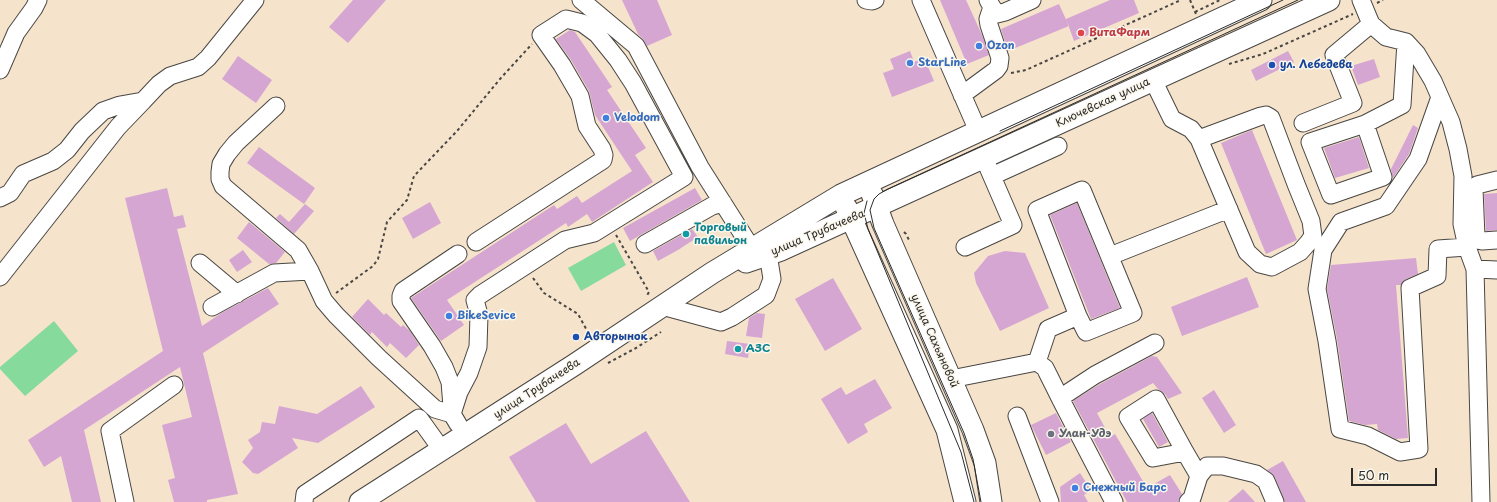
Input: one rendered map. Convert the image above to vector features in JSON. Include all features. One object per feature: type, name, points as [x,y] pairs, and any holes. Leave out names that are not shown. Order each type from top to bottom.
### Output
[{"type":"main road","points":[[965,502],[947,430],[850,219],[854,189],[1261,0]]},
{"type":"main road","name":"Ключевская улица","points":[[877,207],[988,167],[1153,80],[1329,0]]},
{"type":"main road","name":"улица Сахьяновой","points":[[854,189],[877,207],[979,446],[985,463],[991,502]]},
{"type":"main road","name":"улица Трубачеева","points":[[360,502],[574,365],[653,302],[712,273],[760,252],[854,189]]},
{"type":"main road","name":"улица Трубачеева","points":[[760,252],[781,250],[877,207]]},
{"type":"main road","points":[[953,454],[979,446]]},
{"type":"street","points":[[0,70],[16,33],[38,0]]},
{"type":"street","points":[[0,277],[118,127],[159,84],[170,76],[198,67],[208,58],[255,0]]},
{"type":"street","points":[[580,0],[636,46],[700,167],[723,203],[760,252],[772,279],[766,295],[732,317],[721,322],[653,302]]},
{"type":"street","points":[[866,0],[875,0]]},
{"type":"street","points":[[921,0],[978,131]]},
{"type":"street","points":[[990,4],[997,14],[1032,0]]},
{"type":"street","points":[[962,95],[996,70],[999,66],[1000,58],[988,19],[990,4]]},
{"type":"street","points":[[1303,123],[1353,103],[1334,55],[1365,11],[1386,37],[1406,42],[1418,54],[1440,97],[1451,122],[1458,149],[1463,176],[1462,224],[1467,248],[1475,269],[1482,502]]},
{"type":"street","points":[[452,414],[459,392],[469,373],[478,347],[479,315],[475,300],[480,295],[565,240],[594,233],[684,177],[633,83],[618,60],[597,34],[582,23],[566,19],[541,35],[562,65],[580,96],[587,126],[602,149],[604,155],[603,160],[476,242]]},
{"type":"street","points":[[1365,124],[1383,177],[1331,195],[1310,142],[1365,124],[1402,105],[1406,42]]},
{"type":"street","points":[[1153,80],[1172,119],[1191,129],[1199,139],[1247,252],[1260,264],[1272,266],[1300,252],[1312,236],[1311,221],[1271,118],[1266,115],[1261,116],[1199,139]]},
{"type":"street","points":[[1440,97],[1418,159],[1386,206],[1341,222],[1323,250],[1317,289],[1328,341],[1340,429],[1368,436],[1400,452],[1420,449],[1410,288],[1437,276],[1438,249],[1467,248]]},
{"type":"street","points":[[0,198],[10,193],[23,174],[53,161],[67,150],[82,131],[103,111],[120,105],[143,101]]},
{"type":"street","points":[[276,106],[226,154],[221,164],[220,179],[224,186],[298,250],[324,301],[379,358],[435,409],[452,414]]},
{"type":"street","points":[[965,248],[1013,225],[988,167],[1058,146]]},
{"type":"street","points":[[1497,180],[1477,185],[1474,189],[1477,240],[1497,240]]},
{"type":"street","points":[[1082,190],[1133,313],[1086,332],[1078,316],[1037,210],[1082,190]]},
{"type":"street","points":[[645,244],[712,206],[723,203]]},
{"type":"street","points":[[1110,256],[1229,209]]},
{"type":"street","points":[[458,254],[403,290],[401,301],[432,346],[444,367],[450,382],[452,414],[465,434]]},
{"type":"street","points":[[200,263],[237,294]]},
{"type":"street","points":[[1475,269],[1497,270]]},
{"type":"street","points":[[212,307],[274,273],[310,271]]},
{"type":"street","points":[[1037,362],[1048,329],[1078,316]]},
{"type":"street","points":[[1060,398],[1095,375],[1155,343]]},
{"type":"street","points":[[951,379],[1037,362],[1045,368],[1114,502]]},
{"type":"street","points":[[125,502],[110,431],[174,385]]},
{"type":"street","points":[[1017,416],[1050,502]]},
{"type":"street","points":[[304,502],[305,494],[419,418],[442,450]]},
{"type":"street","points":[[1185,452],[1199,476]]},
{"type":"street","points":[[1188,502],[1192,498],[1199,476],[1207,466],[1223,466],[1256,474],[1266,481],[1275,502]]},
{"type":"path","points":[[996,70],[1006,73],[1017,73],[1026,70],[1181,0]]},
{"type":"path","points":[[1195,12],[1220,0]]},
{"type":"path","points":[[1229,64],[1263,54],[1365,11],[1383,0]]},
{"type":"path","points":[[324,301],[373,266],[378,258],[387,222],[407,200],[414,176],[457,131],[500,79],[541,35]]},
{"type":"path","points":[[609,223],[649,292],[653,302]]},
{"type":"path","points":[[524,266],[544,293],[578,314],[593,342]]},
{"type":"path","points":[[607,363],[636,348],[661,332]]},
{"type":"green space","points":[[614,242],[626,265],[581,291],[568,268]]},
{"type":"green space","points":[[54,321],[78,351],[25,396],[0,369],[0,367]]},
{"type":"building","points":[[353,0],[386,0],[348,43],[329,27]]},
{"type":"building","points":[[622,0],[657,0],[672,35],[647,46],[638,34]]},
{"type":"building","points":[[940,0],[966,0],[983,37],[989,55],[967,64]]},
{"type":"building","points":[[1110,0],[1134,0],[1139,13],[1074,41],[1066,19]]},
{"type":"building","points":[[1059,4],[1069,26],[1008,51],[1001,29]]},
{"type":"building","points":[[570,30],[575,32],[612,87],[607,90],[646,148],[635,155],[653,182],[592,222],[587,214],[568,227],[566,223],[447,300],[464,325],[441,341],[411,298],[554,205],[557,209],[577,196],[582,203],[632,171],[595,115],[589,91],[571,60],[556,39]]},
{"type":"building","points":[[910,51],[914,62],[924,57],[934,81],[892,97],[883,73],[894,69],[890,59]]},
{"type":"building","points":[[1288,51],[1294,62],[1256,81],[1251,70]]},
{"type":"building","points":[[238,56],[272,80],[256,103],[222,79]]},
{"type":"building","points":[[1374,59],[1380,77],[1358,85],[1351,66]]},
{"type":"building","points":[[1413,125],[1418,128],[1409,154],[1393,178],[1391,169]]},
{"type":"building","points":[[1252,130],[1297,240],[1266,254],[1221,143]]},
{"type":"building","points":[[1359,137],[1369,168],[1335,178],[1324,148]]},
{"type":"building","points":[[259,147],[315,188],[304,204],[247,163]]},
{"type":"building","points":[[167,188],[174,217],[183,215],[186,227],[177,229],[202,326],[223,312],[268,288],[279,304],[203,353],[238,494],[207,500],[207,502],[174,502],[168,480],[175,478],[162,425],[192,417],[180,367],[84,430],[101,502],[72,502],[61,456],[44,467],[28,440],[163,351],[125,198]]},
{"type":"building","points":[[695,188],[702,200],[630,241],[623,228]]},
{"type":"building","points":[[1497,193],[1497,230],[1486,231],[1484,194]]},
{"type":"building","points":[[430,202],[441,223],[413,239],[402,218]]},
{"type":"building","points":[[1077,203],[1120,308],[1091,319],[1050,215]]},
{"type":"building","points":[[305,204],[314,211],[294,234],[276,218],[280,214],[289,222]]},
{"type":"building","points":[[249,222],[285,252],[276,263],[269,264],[237,238]]},
{"type":"building","points":[[692,229],[698,237],[658,261],[653,251]]},
{"type":"building","points":[[243,250],[252,262],[237,272],[229,260]]},
{"type":"building","points":[[1005,251],[1025,253],[1049,308],[1000,331],[976,283],[974,273],[988,256]]},
{"type":"building","points":[[1416,258],[1418,274],[1406,279],[1401,285],[1396,285],[1408,438],[1396,439],[1378,430],[1377,424],[1365,425],[1349,421],[1337,339],[1327,289],[1331,265]]},
{"type":"building","points":[[1247,277],[1259,307],[1182,336],[1171,307]]},
{"type":"building","points":[[833,278],[862,329],[825,351],[795,299]]},
{"type":"building","points":[[368,299],[384,315],[386,313],[401,327],[403,325],[410,331],[419,345],[406,358],[390,343],[387,347],[372,332],[370,335],[352,317]]},
{"type":"building","points":[[757,313],[765,314],[762,338],[746,336],[749,318]]},
{"type":"building","name":"АЗС","points":[[727,341],[750,344],[748,358],[725,354]]},
{"type":"building","points":[[1152,356],[1157,357],[1182,393],[1168,399],[1165,394],[1153,383],[1097,413],[1110,437],[1115,434],[1147,488],[1170,475],[1182,494],[1178,502],[1127,502],[1073,401],[1100,384]]},
{"type":"building","points":[[875,379],[892,408],[864,424],[868,432],[848,444],[821,399],[841,387],[846,395]]},
{"type":"building","points":[[361,386],[375,407],[318,443],[292,438],[298,448],[258,474],[253,473],[242,462],[253,448],[248,440],[260,432],[262,422],[275,424],[279,406],[317,414]]},
{"type":"building","points":[[1214,390],[1236,425],[1224,433],[1202,398]]},
{"type":"building","name":"Улан-Удэ","points":[[1056,413],[1071,442],[1046,455],[1031,425]]},
{"type":"building","points":[[1152,413],[1168,442],[1159,447],[1143,419]]},
{"type":"building","points":[[566,423],[591,464],[646,431],[690,502],[536,502],[509,457]]},
{"type":"building","points":[[1283,461],[1306,502],[1285,502],[1275,477],[1267,470]]},
{"type":"building","name":"Снежный Барс","points":[[1080,473],[1091,490],[1084,495],[1088,502],[1061,502],[1060,487]]},
{"type":"building","points":[[1243,489],[1255,502],[1228,502]]},
{"type":"tram line","points":[[1000,131],[1283,0]]},
{"type":"tram line","points":[[981,502],[973,459],[964,433],[874,228],[870,210],[874,199],[888,189],[1298,0]]},
{"type":"tram line","points":[[867,201],[864,213],[868,229],[961,452],[974,502]]},
{"type":"place","name":"ВитаФарм","points":[[1081,33]]},
{"type":"place","name":"Ozon","points":[[979,46]]},
{"type":"place","name":"StarLine","points":[[910,63]]},
{"type":"place","name":"ул. Лебедева","points":[[1272,65]]},
{"type":"place","name":"Velodom","points":[[606,118]]},
{"type":"place","name":"Торговый павильон","points":[[686,234]]},
{"type":"place","name":"BikeSevice","points":[[449,316]]},
{"type":"place","name":"Авторынок","points":[[576,337]]},
{"type":"place","name":"АЗС","points":[[738,349]]},
{"type":"place","name":"Улан-Удэ","points":[[1051,434]]},
{"type":"place","name":"Снежный Барс","points":[[1075,488]]}]
